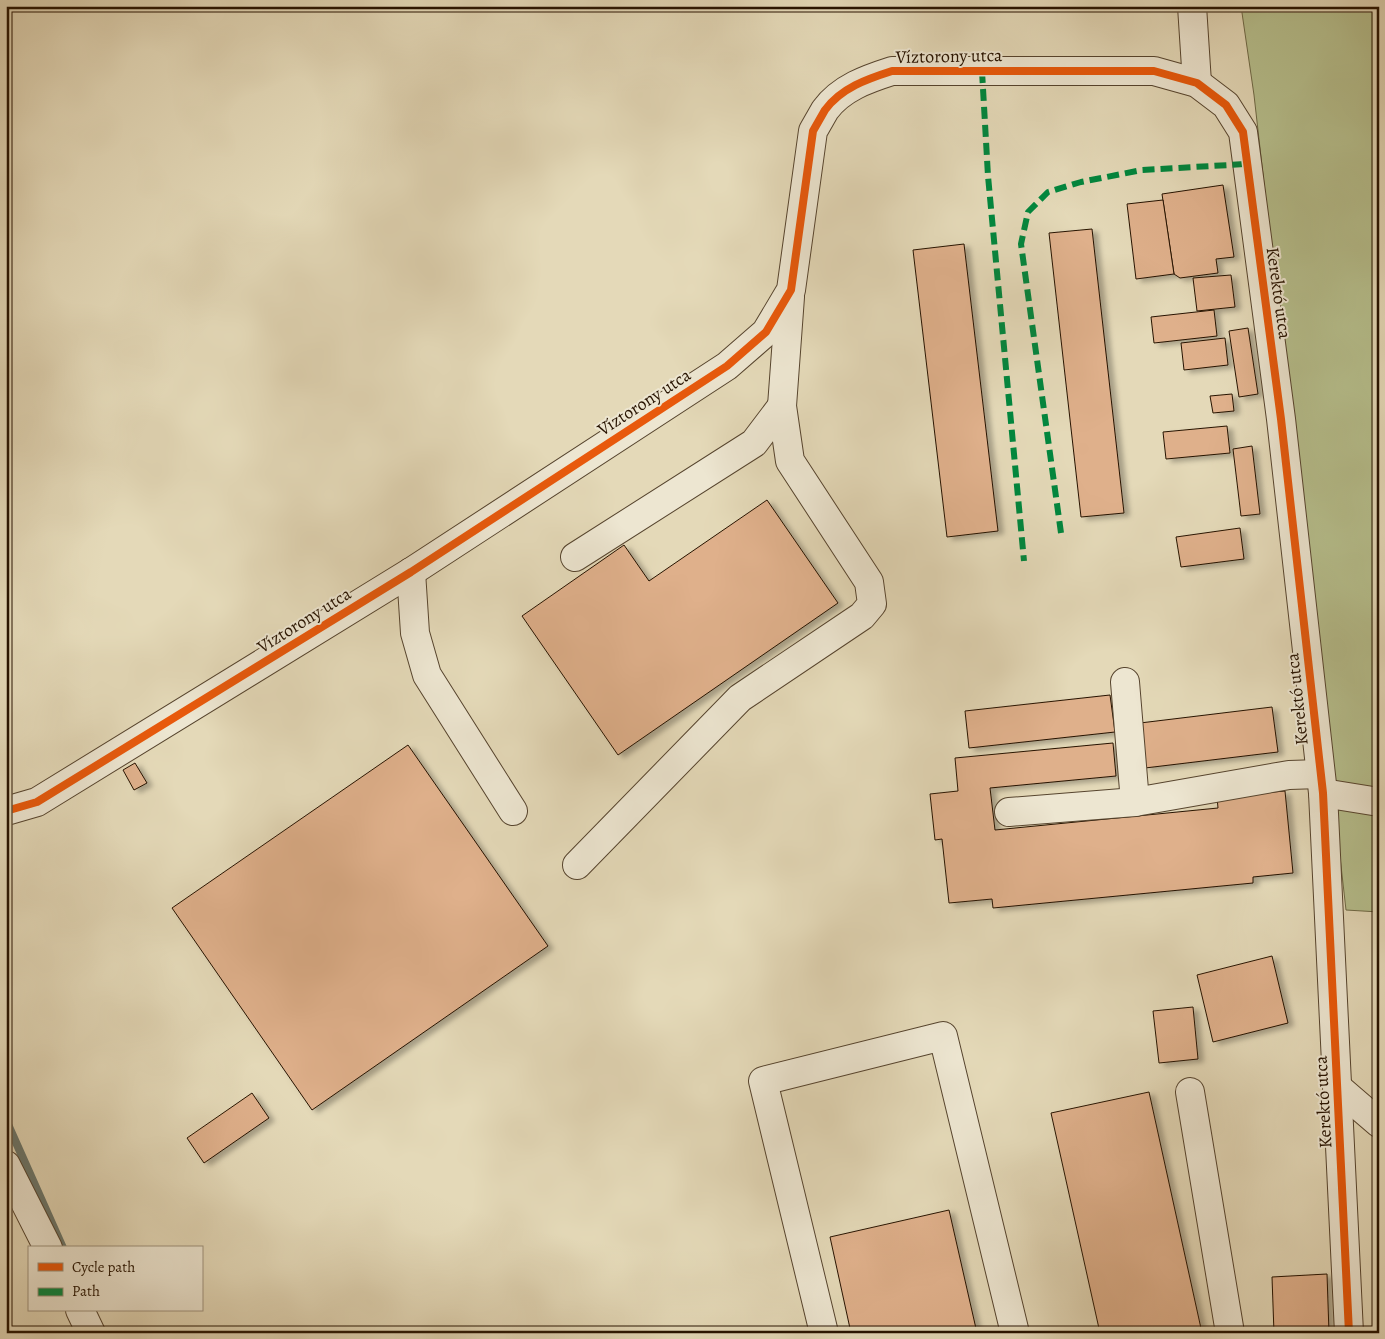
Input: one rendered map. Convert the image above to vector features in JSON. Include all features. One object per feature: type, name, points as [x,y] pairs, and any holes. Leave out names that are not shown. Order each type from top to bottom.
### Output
[{"type":"street","points":[[1192,6],[1197,83]]},
{"type":"street","name":"Víztorony utca","points":[[6,810],[37,802],[411,572],[727,366],[766,332],[791,290],[813,131],[826,110],[841,94],[864,80],[892,71],[1154,71],[1197,83]]},
{"type":"street","name":"Kerektó utca","points":[[1197,83],[1226,105],[1243,132],[1281,419],[1322,784],[1348,1333]]},
{"type":"street","points":[[577,865],[740,698],[862,616],[872,604],[869,582],[790,461],[782,406],[791,290]]},
{"type":"street","points":[[575,557],[754,443],[782,406]]},
{"type":"street","points":[[411,572],[415,633],[428,675],[513,811]]},
{"type":"street","points":[[1125,682],[1135,802]]},
{"type":"street","points":[[1009,812],[1135,802],[1289,776],[1379,802]]},
{"type":"street","points":[[824,1333],[763,1081],[943,1036],[1015,1333]]},
{"type":"street","points":[[1337,1087],[1379,1124]]},
{"type":"street","points":[[1190,1092],[1230,1333]]},
{"type":"street","points":[[6,1165],[47,1246]]},
{"type":"street","points":[[81,1312],[91,1333]]},
{"type":"green space","points":[[1241,6],[1379,6],[1379,912],[1346,910],[1254,95]]},
{"type":"building","points":[[1223,185],[1234,257],[1216,259],[1218,273],[1180,278],[1174,274],[1162,194]]},
{"type":"building","points":[[1163,200],[1174,274],[1136,279],[1127,204]]},
{"type":"building","points":[[1092,229],[1124,513],[1081,517],[1049,233]]},
{"type":"building","points":[[964,244],[998,531],[947,537],[913,250]]},
{"type":"building","points":[[1231,275],[1235,307],[1197,311],[1193,278]]},
{"type":"building","points":[[1214,310],[1217,336],[1154,343],[1151,317]]},
{"type":"building","points":[[1248,328],[1258,394],[1239,397],[1229,331]]},
{"type":"building","points":[[1225,338],[1228,365],[1184,370],[1181,343]]},
{"type":"building","points":[[1232,394],[1234,411],[1213,413],[1210,396]]},
{"type":"building","points":[[1227,426],[1230,453],[1166,459],[1163,432]]},
{"type":"building","points":[[1252,446],[1260,514],[1241,516],[1233,449]]},
{"type":"building","points":[[767,500],[838,603],[618,755],[522,616],[624,545],[649,581]]},
{"type":"building","points":[[1240,528],[1244,559],[1181,567],[1176,537]]},
{"type":"building","points":[[1110,695],[1115,732],[969,748],[965,711]]},
{"type":"building","points":[[1272,707],[1278,752],[1145,768],[1140,723]]},
{"type":"building","points":[[1113,743],[1116,776],[990,788],[995,830],[1218,808],[1217,797],[1285,791],[1293,873],[1253,877],[1253,883],[993,908],[992,899],[949,903],[942,839],[935,840],[930,794],[958,791],[955,758]]},
{"type":"building","points":[[408,745],[548,946],[312,1110],[172,908]]},
{"type":"building","points":[[135,763],[147,783],[134,790],[123,770]]},
{"type":"building","points":[[1272,956],[1288,1023],[1213,1042],[1197,975]]},
{"type":"building","points":[[1193,1007],[1198,1059],[1159,1063],[1153,1011]]},
{"type":"building","points":[[1149,1092],[1202,1333],[1100,1333],[1051,1113]]},
{"type":"building","points":[[252,1093],[269,1118],[204,1163],[187,1138]]},
{"type":"building","points":[[949,1210],[977,1333],[851,1333],[830,1237]]},
{"type":"building","points":[[1327,1274],[1329,1333],[1274,1333],[1272,1277]]},
{"type":"waterway","points":[[6,1120],[62,1246]]},
{"type":"marked path","points":[[982,71],[988,176],[1024,561]]},
{"type":"marked path","points":[[1061,533],[1021,244],[1028,212],[1048,192],[1081,182],[1142,170],[1246,164]]},
{"type":"cycle path","points":[[6,811],[37,802],[411,572],[727,366],[766,332],[791,290],[813,131],[831,102],[855,85],[892,71],[1154,71],[1197,83],[1226,105],[1243,132],[1281,419],[1323,793],[1349,1333]]}]
